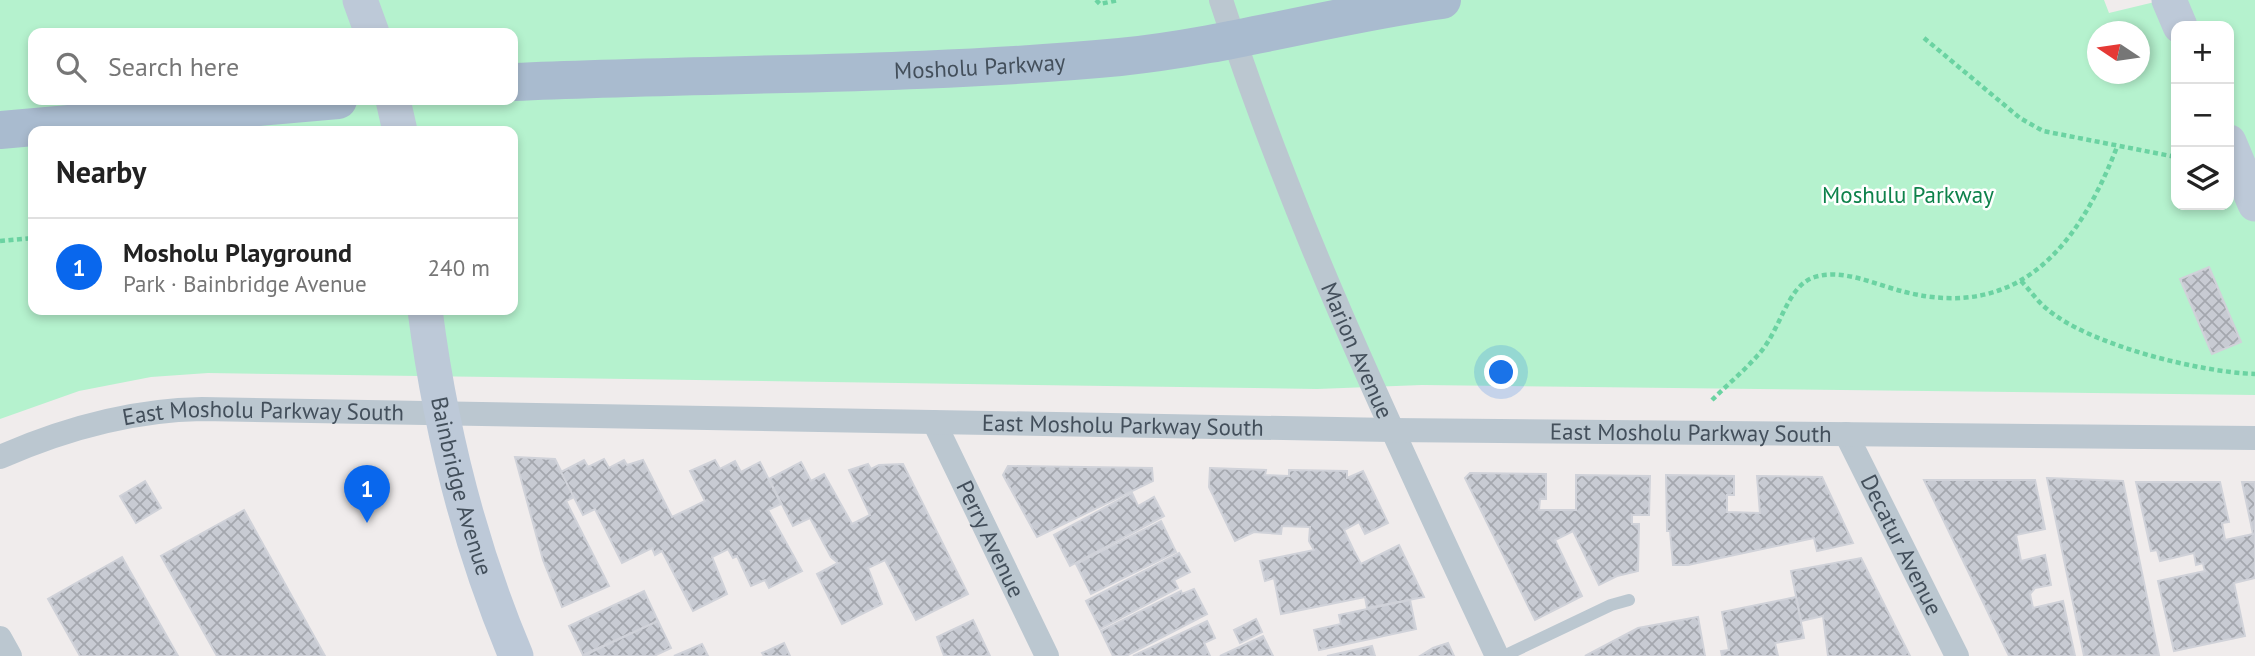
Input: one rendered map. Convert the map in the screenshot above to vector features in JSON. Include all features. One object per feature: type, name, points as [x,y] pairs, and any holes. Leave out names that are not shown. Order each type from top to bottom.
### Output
[{"type":"main road","points":[[360,0],[370,28]]},
{"type":"main road","name":"Mosholu Parkway","points":[[518,82],[1010,66],[1173,51],[1354,13],[1442,0]]},
{"type":"main road","points":[[2169,0],[2178,21]]},
{"type":"main road","points":[[45,126],[282,105]]},
{"type":"main road","points":[[394,105],[399,126]]},
{"type":"main road","points":[[0,130],[28,128]]},
{"type":"main road","points":[[2231,147],[2255,204]]},
{"type":"main road","name":"Bainbridge Avenue","points":[[426,315],[444,414],[480,560],[516,656]]},
{"type":"street","name":"Marion Avenue","points":[[1221,0],[1250,91],[1391,430],[1497,656]]},
{"type":"street","name":"East Mosholu Parkway South","points":[[0,457],[86,426],[172,410],[1391,430],[2255,438]]},
{"type":"street","name":"Perry Avenue","points":[[934,422],[1047,656]]},
{"type":"street","name":"Decatur Avenue","points":[[1846,435],[1957,656]]},
{"type":"street","points":[[0,638],[10,656]]},
{"type":"lane","points":[[1504,656],[1611,605],[1629,600]]},
{"type":"path","points":[[1096,0],[1100,4],[1119,0]]},
{"type":"path","points":[[1924,38],[2031,124],[2054,134],[2171,156]]},
{"type":"path","points":[[1712,400],[1759,354],[1797,288],[1811,278],[1831,275],[1849,277],[1936,298],[1972,295],[2021,281],[2053,257],[2081,224],[2099,192],[2117,147]]},
{"type":"path","points":[[0,241],[28,238]]},
{"type":"path","points":[[2021,281],[2047,309],[2080,331],[2206,369],[2255,374]]},
{"type":"green space","name":"Moshulu Parkway","points":[[0,0],[2104,0],[2109,13],[2163,0],[2255,0],[2255,395],[1422,385],[1317,389],[208,373],[151,377],[79,391],[0,419]]},
{"type":"building","points":[[2209,267],[2241,342],[2212,354],[2180,279]]},
{"type":"building","points":[[515,457],[555,459],[574,497],[566,501],[609,586],[562,607],[543,560]]},
{"type":"building","points":[[604,459],[609,468],[624,460],[627,465],[643,460],[672,517],[705,501],[690,471],[715,460],[720,469],[735,461],[741,472],[760,462],[781,504],[768,510],[802,571],[769,588],[765,580],[751,586],[737,556],[733,558],[728,549],[712,557],[727,594],[693,611],[662,551],[655,555],[652,548],[622,563],[595,509],[583,515],[561,472],[584,460],[588,467]]},
{"type":"building","points":[[801,462],[811,481],[824,474],[852,524],[870,515],[849,470],[868,464],[871,469],[879,465],[903,464],[968,594],[916,620],[885,560],[868,568],[882,604],[842,624],[817,574],[838,563],[831,557],[810,518],[793,526],[769,479]]},
{"type":"building","points":[[1008,466],[1152,468],[1153,481],[1037,537],[1003,475]]},
{"type":"building","points":[[1210,468],[1266,470],[1265,475],[1289,476],[1289,470],[1347,471],[1347,478],[1363,471],[1388,523],[1365,534],[1359,522],[1344,530],[1354,551],[1361,564],[1399,545],[1424,597],[1367,608],[1365,597],[1281,614],[1274,578],[1265,581],[1260,561],[1314,550],[1309,541],[1310,527],[1282,526],[1281,534],[1254,532],[1235,541],[1209,487]]},
{"type":"building","points":[[1470,473],[1546,474],[1546,499],[1540,499],[1539,510],[1576,510],[1576,475],[1650,476],[1649,515],[1632,515],[1632,524],[1639,524],[1638,571],[1617,576],[1599,585],[1573,531],[1555,540],[1582,596],[1535,620],[1465,478]]},
{"type":"building","points":[[1666,475],[1734,476],[1734,495],[1727,495],[1727,512],[1760,513],[1757,476],[1822,477],[1853,543],[1817,551],[1814,538],[1688,565],[1673,565],[1670,531],[1667,531]]},
{"type":"building","points":[[2047,478],[2123,481],[2159,655],[2084,656]]},
{"type":"building","points":[[1924,480],[2035,480],[2045,529],[2016,535],[2021,561],[2045,555],[2051,585],[2035,588],[2030,594],[2033,608],[2063,601],[2075,656],[2009,656]]},
{"type":"building","points":[[145,481],[161,508],[136,523],[120,496]]},
{"type":"building","points":[[2136,482],[2220,482],[2229,522],[2222,523],[2225,540],[2253,534],[2242,482],[2255,482],[2255,578],[2234,583],[2245,636],[2174,651],[2158,581],[2205,571],[2203,563],[2196,565],[2194,553],[2160,561],[2157,550],[2151,551]]},
{"type":"building","points":[[1132,493],[1138,506],[1154,497],[1164,516],[1070,566],[1054,535]]},
{"type":"building","points":[[244,510],[325,656],[217,656],[161,556]]},
{"type":"building","points":[[1161,521],[1176,552],[1091,594],[1076,564]]},
{"type":"building","points":[[1179,553],[1190,572],[1174,580],[1178,588],[1100,629],[1086,601]]},
{"type":"building","points":[[122,557],[178,656],[80,656],[48,599]]},
{"type":"building","points":[[1861,558],[1910,656],[1828,656],[1823,616],[1801,621],[1791,571]]},
{"type":"building","points":[[1194,589],[1207,614],[1126,656],[1113,656],[1101,631],[1181,591],[1182,594]]},
{"type":"building","points":[[644,591],[658,621],[583,655],[569,626]]},
{"type":"building","points":[[1796,597],[1804,638],[1775,643],[1778,656],[1722,656],[1721,651],[1729,650],[1722,612]]},
{"type":"building","points":[[1410,600],[1416,629],[1319,650],[1314,630],[1341,624],[1339,615]]},
{"type":"building","points":[[1698,617],[1705,656],[1585,656],[1638,628]]},
{"type":"building","points":[[1256,619],[1262,632],[1240,643],[1234,630]]},
{"type":"building","points":[[973,620],[990,656],[944,656],[937,637]]},
{"type":"building","points":[[658,621],[671,648],[654,656],[583,656]]},
{"type":"building","points":[[1207,621],[1215,638],[1204,643],[1210,656],[1133,656]]},
{"type":"building","points":[[1263,636],[1273,656],[1220,656]]},
{"type":"building","points":[[784,643],[790,656],[764,656],[762,653]]},
{"type":"building","points":[[1448,643],[1454,656],[1420,656],[1433,648]]},
{"type":"building","points":[[702,644],[708,656],[674,656]]},
{"type":"building","points":[[1372,646],[1375,656],[1327,656]]},
{"type":"place","name":"Mosholu Playground","points":[[367,523]]}]
